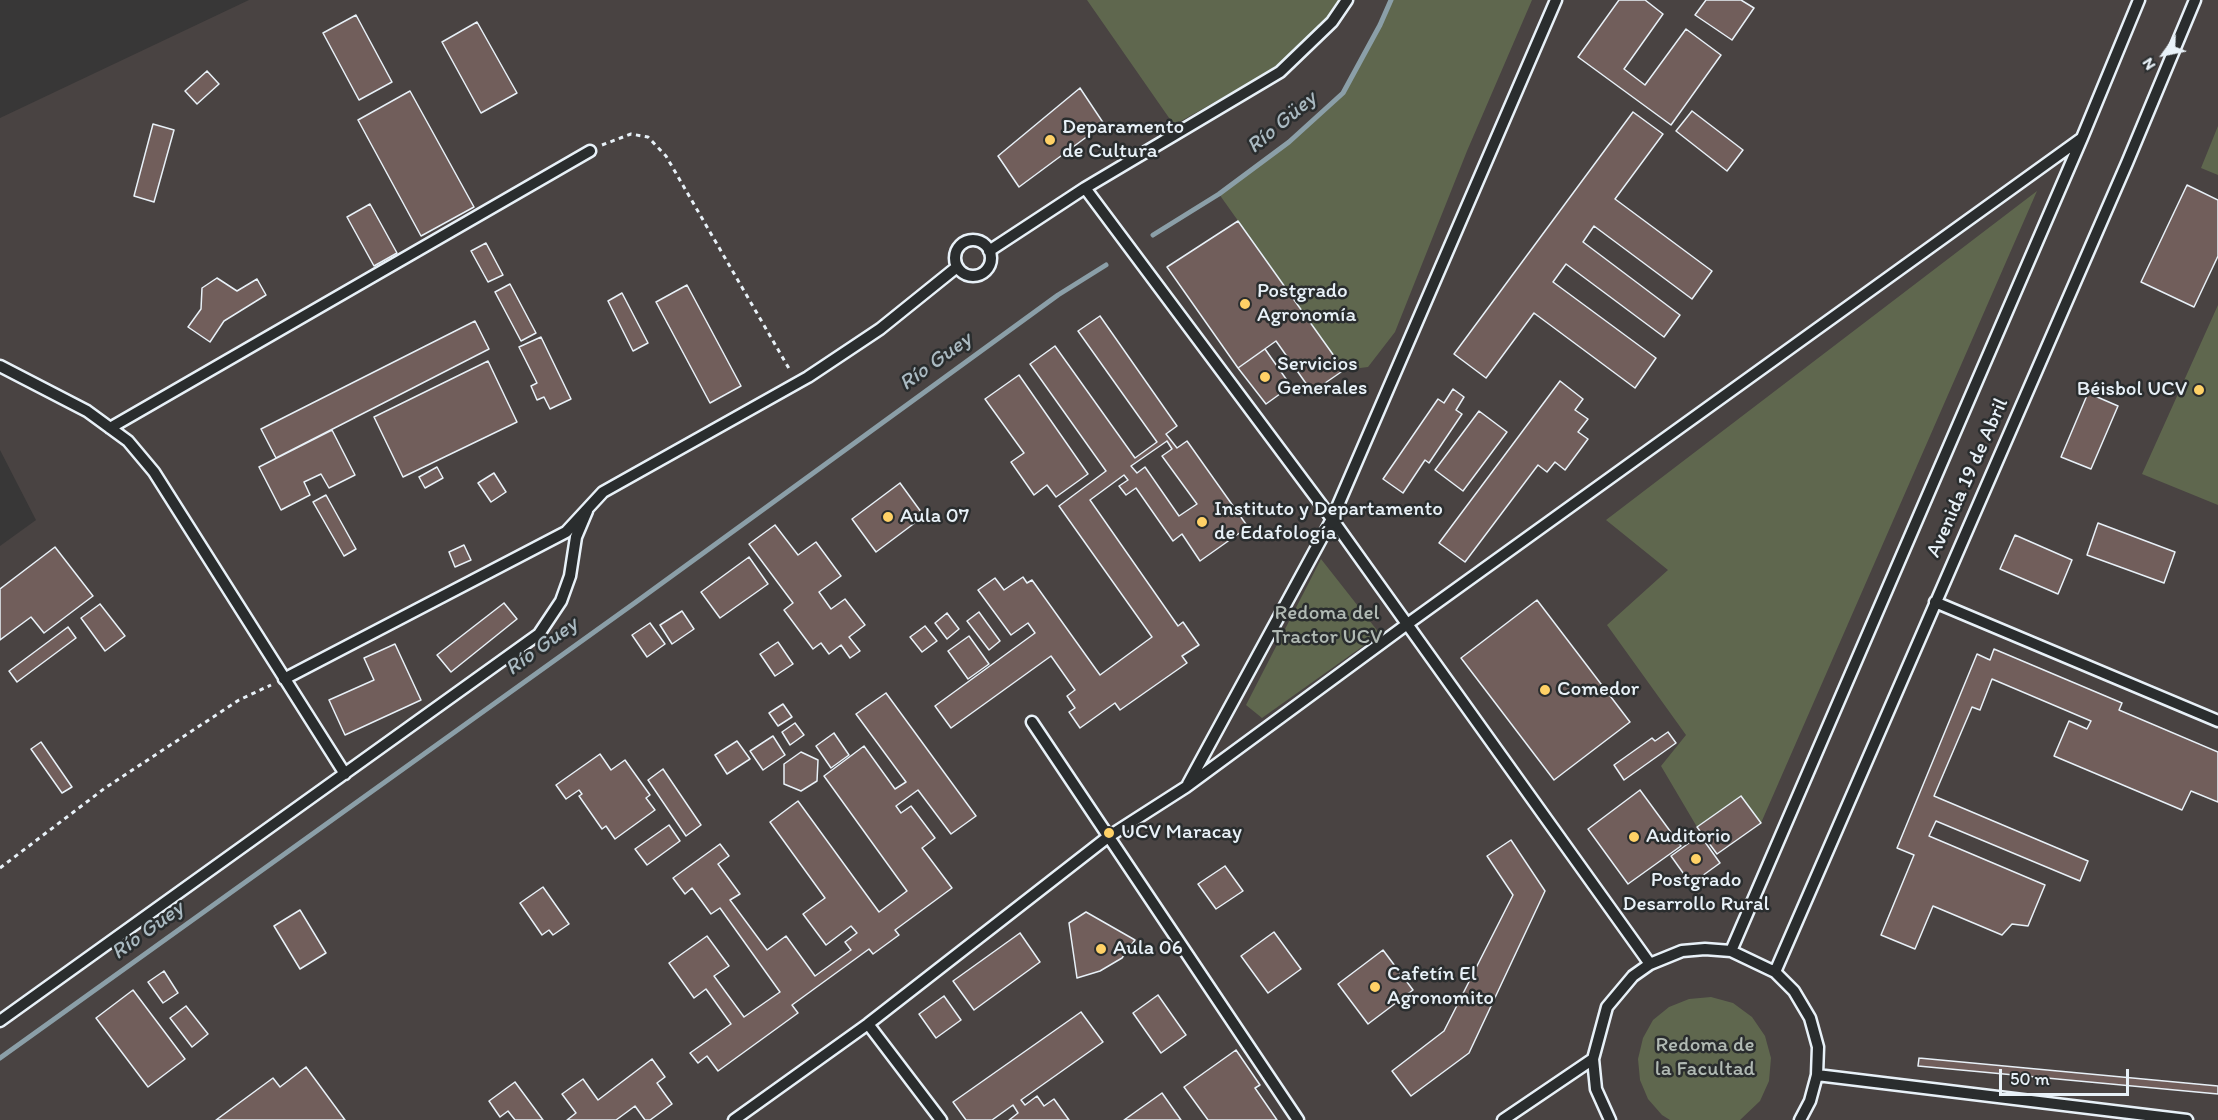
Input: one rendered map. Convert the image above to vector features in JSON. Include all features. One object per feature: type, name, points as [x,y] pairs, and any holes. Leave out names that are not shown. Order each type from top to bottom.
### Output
[{"type":"lane","points":[[989,251],[1085,188],[1280,72],[1332,22],[1347,0]]},
{"type":"lane","points":[[1186,787],[1332,519],[1556,0]]},
{"type":"lane","name":"Avenida 19 de Abril","points":[[1731,951],[2082,138],[2139,0]]},
{"type":"lane","name":"Avenida 19 de Abril","points":[[1775,972],[2127,163],[2195,0]]},
{"type":"lane","points":[[734,1120],[868,1024],[1108,837],[1186,787],[1406,625],[2082,138]]},
{"type":"lane","points":[[110,428],[590,151]]},
{"type":"lane","points":[[1085,188],[1332,519],[1650,964]]},
{"type":"lane","points":[[965,242],[979,242],[989,251],[990,264],[981,274],[968,276],[957,267],[956,253],[965,242]]},
{"type":"lane","points":[[284,679],[566,532],[603,492],[798,384],[880,329],[957,267]]},
{"type":"lane","points":[[0,366],[87,411],[128,441],[154,472],[345,774]]},
{"type":"lane","points":[[0,1021],[539,634],[561,601],[570,576],[576,537],[587,511]]},
{"type":"lane","points":[[1935,603],[2218,721]]},
{"type":"lane","points":[[1032,722],[1298,1120]]},
{"type":"lane","points":[[1610,1120],[1596,1089],[1593,1059],[1607,1007],[1633,976],[1650,964],[1682,951],[1705,949],[1731,951],[1775,972],[1794,991],[1810,1018],[1818,1047],[1817,1075],[1810,1101],[1800,1120]]},
{"type":"lane","points":[[868,1024],[941,1120]]},
{"type":"lane","points":[[1503,1120],[1593,1059]]},
{"type":"lane","points":[[1817,1075],[2187,1120]]},
{"type":"path","points":[[590,151],[631,134],[648,137],[666,156],[798,384]]},
{"type":"path","points":[[0,868],[105,788],[238,700],[284,679]]},
{"type":"shaded area","name":"UCV Maracay","points":[[249,0],[2218,0],[2218,1120],[0,1120],[0,546],[36,520],[0,450],[0,118]]},
{"type":"green space","points":[[1087,0],[1339,0],[1328,16],[1277,67],[1174,125]]},
{"type":"green space","points":[[1391,0],[1532,0],[1467,151],[1395,332],[1368,367],[1344,370],[1219,194],[1288,142],[1343,93]]},
{"type":"green space","points":[[2218,126],[2218,175],[2201,168]]},
{"type":"green space","points":[[2037,191],[1761,823],[1741,796],[1697,827],[1661,766],[1686,735],[1607,625],[1668,570],[1606,520]]},
{"type":"green space","name":"Béisbol UCV","points":[[2218,305],[2218,505],[2142,474]]},
{"type":"green space","name":"Redoma del Tractor UCV","points":[[1321,559],[1380,634],[1262,718],[1246,705]]},
{"type":"green space","name":"Redoma de la Facultad","points":[[1711,997],[1733,1003],[1752,1017],[1765,1036],[1771,1058],[1769,1081],[1760,1101],[1740,1120],[1670,1120],[1662,1115],[1648,1099],[1640,1080],[1638,1059],[1643,1038],[1653,1020],[1669,1007],[1689,999]]},
{"type":"building","points":[[1619,0],[1645,0],[1663,14],[1624,69],[1645,85],[1686,29],[1721,55],[1671,125],[1578,57]]},
{"type":"building","points":[[1706,0],[1741,0],[1754,8],[1732,40],[1695,15]]},
{"type":"building","points":[[356,15],[392,82],[359,100],[323,33]]},
{"type":"building","points":[[477,22],[517,93],[481,113],[442,42]]},
{"type":"building","points":[[207,71],[219,84],[197,104],[185,91]]},
{"type":"building","name":"Deparamento de Cultura","points":[[1080,88],[1104,124],[1019,187],[998,156]]},
{"type":"building","points":[[410,91],[474,207],[421,236],[358,120]]},
{"type":"building","points":[[1692,111],[1743,150],[1727,171],[1676,131]]},
{"type":"building","points":[[1633,112],[1663,134],[1615,199],[1712,271],[1692,299],[1594,226],[1583,242],[1680,315],[1664,337],[1566,264],[1553,282],[1656,358],[1635,388],[1534,313],[1486,378],[1454,354]]},
{"type":"building","points":[[153,124],[174,130],[154,202],[134,196]]},
{"type":"building","points":[[2187,185],[2218,200],[2218,256],[2194,307],[2141,282]]},
{"type":"building","points":[[370,204],[397,253],[374,266],[347,217]]},
{"type":"building","name":"Postgrado Agronomía","points":[[1238,221],[1344,370],[1312,392],[1276,341],[1238,368],[1167,267]]},
{"type":"building","points":[[486,243],[503,275],[488,282],[471,251]]},
{"type":"building","points":[[217,278],[237,291],[257,279],[266,295],[224,321],[210,342],[188,327],[201,309],[202,288]]},
{"type":"building","points":[[510,284],[536,333],[521,341],[495,292]]},
{"type":"building","points":[[687,285],[741,386],[710,403],[656,302]]},
{"type":"building","points":[[622,293],[648,343],[633,351],[608,301]]},
{"type":"building","name":"Instituto y Departamento de Edafología","points":[[1100,316],[1177,426],[1166,434],[1177,448],[1187,441],[1248,527],[1200,561],[1182,534],[1173,541],[1136,488],[1126,495],[1119,486],[1128,480],[1124,475],[1090,500],[1178,626],[1183,622],[1199,645],[1182,656],[1187,663],[1120,710],[1115,703],[1080,728],[1069,712],[1075,708],[1067,696],[1075,690],[1051,656],[951,728],[935,706],[1035,633],[1028,623],[1011,635],[978,590],[995,578],[1004,590],[1023,577],[1027,583],[1032,580],[1100,675],[1152,637],[1059,506],[1106,471],[1030,364],[1055,346],[1135,458],[1157,442],[1078,331]],"holes":[[[1167,441],[1172,449],[1162,456],[1197,504],[1179,516],[1145,467],[1137,473],[1131,466]]]},
{"type":"building","points":[[475,321],[489,349],[276,458],[261,429]]},
{"type":"building","points":[[541,337],[571,399],[550,409],[544,397],[537,400],[531,386],[537,383],[519,347]]},
{"type":"building","name":"Servicios Generales","points":[[1265,349],[1291,386],[1266,404],[1238,368]]},
{"type":"building","points":[[488,361],[517,422],[403,477],[374,417]]},
{"type":"building","points":[[1019,375],[1088,474],[1056,497],[1047,485],[1034,495],[1011,462],[1024,453],[985,399]]},
{"type":"building","points":[[1560,381],[1583,399],[1575,410],[1588,419],[1578,432],[1588,439],[1565,470],[1555,462],[1547,472],[1538,465],[1465,562],[1439,543]]},
{"type":"building","points":[[1453,389],[1464,397],[1456,410],[1462,414],[1429,463],[1425,460],[1403,493],[1383,479],[1438,399],[1444,403]]},
{"type":"building","points":[[2088,393],[2118,406],[2091,469],[2061,457]]},
{"type":"building","points":[[1479,411],[1507,432],[1463,491],[1435,470]]},
{"type":"building","points":[[332,430],[355,475],[329,488],[321,474],[304,482],[310,495],[281,510],[259,467]]},
{"type":"building","points":[[437,467],[443,478],[425,488],[419,477]]},
{"type":"building","points":[[494,473],[506,492],[491,502],[478,483]]},
{"type":"building","name":"Aula 07","points":[[900,483],[924,516],[876,552],[852,519]]},
{"type":"building","points":[[326,495],[356,549],[344,556],[313,502]]},
{"type":"building","points":[[2098,523],[2175,552],[2164,583],[2087,555]]},
{"type":"building","points":[[775,525],[798,555],[816,542],[841,576],[819,592],[831,609],[845,599],[865,625],[849,637],[860,651],[850,658],[841,645],[829,654],[821,643],[813,649],[784,610],[793,603],[749,544]]},
{"type":"building","points":[[2015,535],[2072,560],[2058,594],[2000,569]]},
{"type":"building","points":[[464,545],[471,560],[455,567],[449,552]]},
{"type":"building","points":[[55,547],[93,596],[44,633],[31,617],[0,640],[0,589]]},
{"type":"building","points":[[749,557],[768,584],[720,618],[701,592]]},
{"type":"building","name":"Comedor","points":[[1537,600],[1630,722],[1554,780],[1461,658]]},
{"type":"building","points":[[504,603],[517,619],[451,672],[437,655]]},
{"type":"building","points":[[100,604],[125,636],[105,651],[81,618]]},
{"type":"building","points":[[682,611],[694,629],[672,644],[660,625]]},
{"type":"building","points":[[979,612],[1000,641],[989,650],[967,621]]},
{"type":"building","points":[[947,613],[959,629],[947,639],[935,623]]},
{"type":"building","points":[[650,623],[665,644],[647,657],[632,635]]},
{"type":"building","points":[[925,626],[937,641],[922,652],[910,637]]},
{"type":"building","points":[[68,627],[76,638],[17,682],[9,671]]},
{"type":"building","points":[[969,636],[989,664],[968,679],[948,651]]},
{"type":"building","points":[[778,642],[793,664],[775,676],[760,654]]},
{"type":"building","points":[[395,644],[421,700],[345,735],[329,700],[374,680],[364,658]]},
{"type":"building","points":[[1994,649],[2122,703],[2119,710],[2218,752],[2218,802],[2191,791],[2182,810],[2054,756],[2069,721],[2087,729],[2091,721],[1992,679],[1980,710],[1972,707],[1934,796],[2088,861],[2080,881],[1936,821],[1929,836],[2045,885],[2028,926],[2012,924],[2002,935],[1933,906],[1915,949],[1881,935],[1914,855],[1897,848],[1977,654],[1990,660]]},
{"type":"building","points":[[886,693],[976,816],[951,834],[918,790],[896,806],[901,813],[911,806],[935,838],[922,848],[952,888],[895,930],[899,935],[873,954],[869,949],[792,1005],[798,1013],[718,1071],[707,1056],[698,1063],[690,1053],[731,1024],[706,989],[694,998],[669,963],[707,936],[729,966],[714,976],[744,1017],[780,992],[720,908],[711,914],[692,888],[685,894],[673,878],[720,844],[729,856],[718,864],[740,894],[730,900],[767,950],[786,936],[815,976],[851,950],[845,942],[857,933],[851,926],[826,945],[803,914],[825,898],[770,822],[798,801],[879,912],[907,891],[824,776],[864,746],[895,789],[906,782],[856,714]]},
{"type":"building","points":[[783,704],[792,717],[778,726],[769,713]]},
{"type":"building","points":[[795,723],[804,735],[790,745],[782,732]]},
{"type":"building","points":[[1668,732],[1676,743],[1624,780],[1614,765],[1652,738],[1655,741]]},
{"type":"building","points":[[834,733],[849,755],[831,768],[816,746]]},
{"type":"building","points":[[773,736],[785,755],[763,770],[750,751]]},
{"type":"building","points":[[737,741],[750,759],[727,774],[715,755]]},
{"type":"building","points":[[41,742],[72,787],[62,793],[31,749]]},
{"type":"building","points":[[801,752],[818,760],[817,781],[801,791],[784,784],[784,764]]},
{"type":"building","points":[[600,754],[611,770],[625,760],[650,795],[646,798],[655,810],[615,839],[606,826],[602,829],[579,796],[582,794],[579,790],[566,799],[556,785]]},
{"type":"building","points":[[663,769],[701,825],[686,836],[648,780]]},
{"type":"building","name":"Auditorio","points":[[1640,790],[1681,846],[1628,884],[1588,829]]},
{"type":"building","points":[[1741,796],[1761,823],[1717,854],[1697,827]]},
{"type":"building","points":[[669,825],[680,841],[647,865],[635,849]]},
{"type":"building","name":"Postgrado Desarrollo Rural","points":[[1700,835],[1720,863],[1691,884],[1671,856]]},
{"type":"building","points":[[1511,840],[1545,891],[1469,1053],[1411,1096],[1392,1071],[1444,1031],[1513,895],[1487,856]]},
{"type":"building","points":[[1225,866],[1243,891],[1216,909],[1198,884]]},
{"type":"building","points":[[543,887],[569,924],[553,935],[549,930],[542,935],[520,903]]},
{"type":"building","points":[[300,910],[326,953],[300,969],[274,926]]},
{"type":"building","name":"Aula 06","points":[[1086,912],[1135,940],[1122,958],[1100,971],[1077,978],[1069,923]]},
{"type":"building","points":[[1274,932],[1301,969],[1268,993],[1241,956]]},
{"type":"building","points":[[1020,933],[1040,962],[974,1010],[953,981]]},
{"type":"building","name":"Cafetín El Agronomito","points":[[1383,950],[1413,990],[1368,1024],[1338,984]]},
{"type":"building","points":[[164,971],[178,993],[163,1003],[148,982]]},
{"type":"building","points":[[133,990],[185,1059],[148,1087],[96,1018]]},
{"type":"building","points":[[1158,995],[1186,1035],[1161,1053],[1133,1013]]},
{"type":"building","points":[[944,996],[961,1020],[936,1038],[919,1014]]},
{"type":"building","points":[[186,1006],[208,1034],[192,1047],[170,1018]]},
{"type":"building","points":[[1081,1012],[1103,1042],[1021,1100],[1025,1105],[1037,1096],[1044,1106],[1054,1099],[1069,1120],[1009,1120],[1018,1113],[1013,1105],[992,1120],[966,1120],[953,1102]]},
{"type":"building","points":[[1236,1050],[1260,1085],[1255,1088],[1277,1120],[1208,1120],[1184,1087]]},
{"type":"building","points":[[1919,1058],[2218,1086],[2218,1094],[1918,1066]]},
{"type":"building","points":[[652,1059],[665,1077],[657,1083],[672,1104],[650,1120],[645,1120],[635,1106],[616,1120],[567,1120],[576,1113],[562,1094],[583,1079],[598,1100]]},
{"type":"building","points":[[306,1067],[345,1120],[216,1120],[273,1078],[280,1087]]},
{"type":"building","points":[[515,1082],[543,1120],[515,1120],[508,1111],[500,1117],[489,1101]]},
{"type":"building","points":[[1162,1093],[1181,1120],[1124,1120]]},
{"type":"waterway","name":"Río Güey","points":[[1153,235],[1219,194],[1289,142],[1343,93],[1391,0]]},
{"type":"waterway","name":"Río Guey","points":[[0,1058],[636,602],[1058,295],[1106,265]]},
{"type":"place","name":"Deparamento de Cultura","points":[[1050,140]]},
{"type":"place","name":"Postgrado Agronomía","points":[[1245,304]]},
{"type":"place","name":"Servicios Generales","points":[[1265,377]]},
{"type":"place","name":"Béisbol UCV","points":[[2199,390]]},
{"type":"place","name":"Aula 07","points":[[888,517]]},
{"type":"place","name":"Instituto y Departamento de Edafología","points":[[1202,522]]},
{"type":"place","name":"Comedor","points":[[1545,690]]},
{"type":"place","name":"UCV Maracay","points":[[1109,833]]},
{"type":"place","name":"Auditorio","points":[[1634,837]]},
{"type":"place","name":"Postgrado Desarrollo Rural","points":[[1696,859]]},
{"type":"place","name":"Aula 06","points":[[1101,949]]},
{"type":"place","name":"Cafetín El Agronomito","points":[[1375,987]]}]
